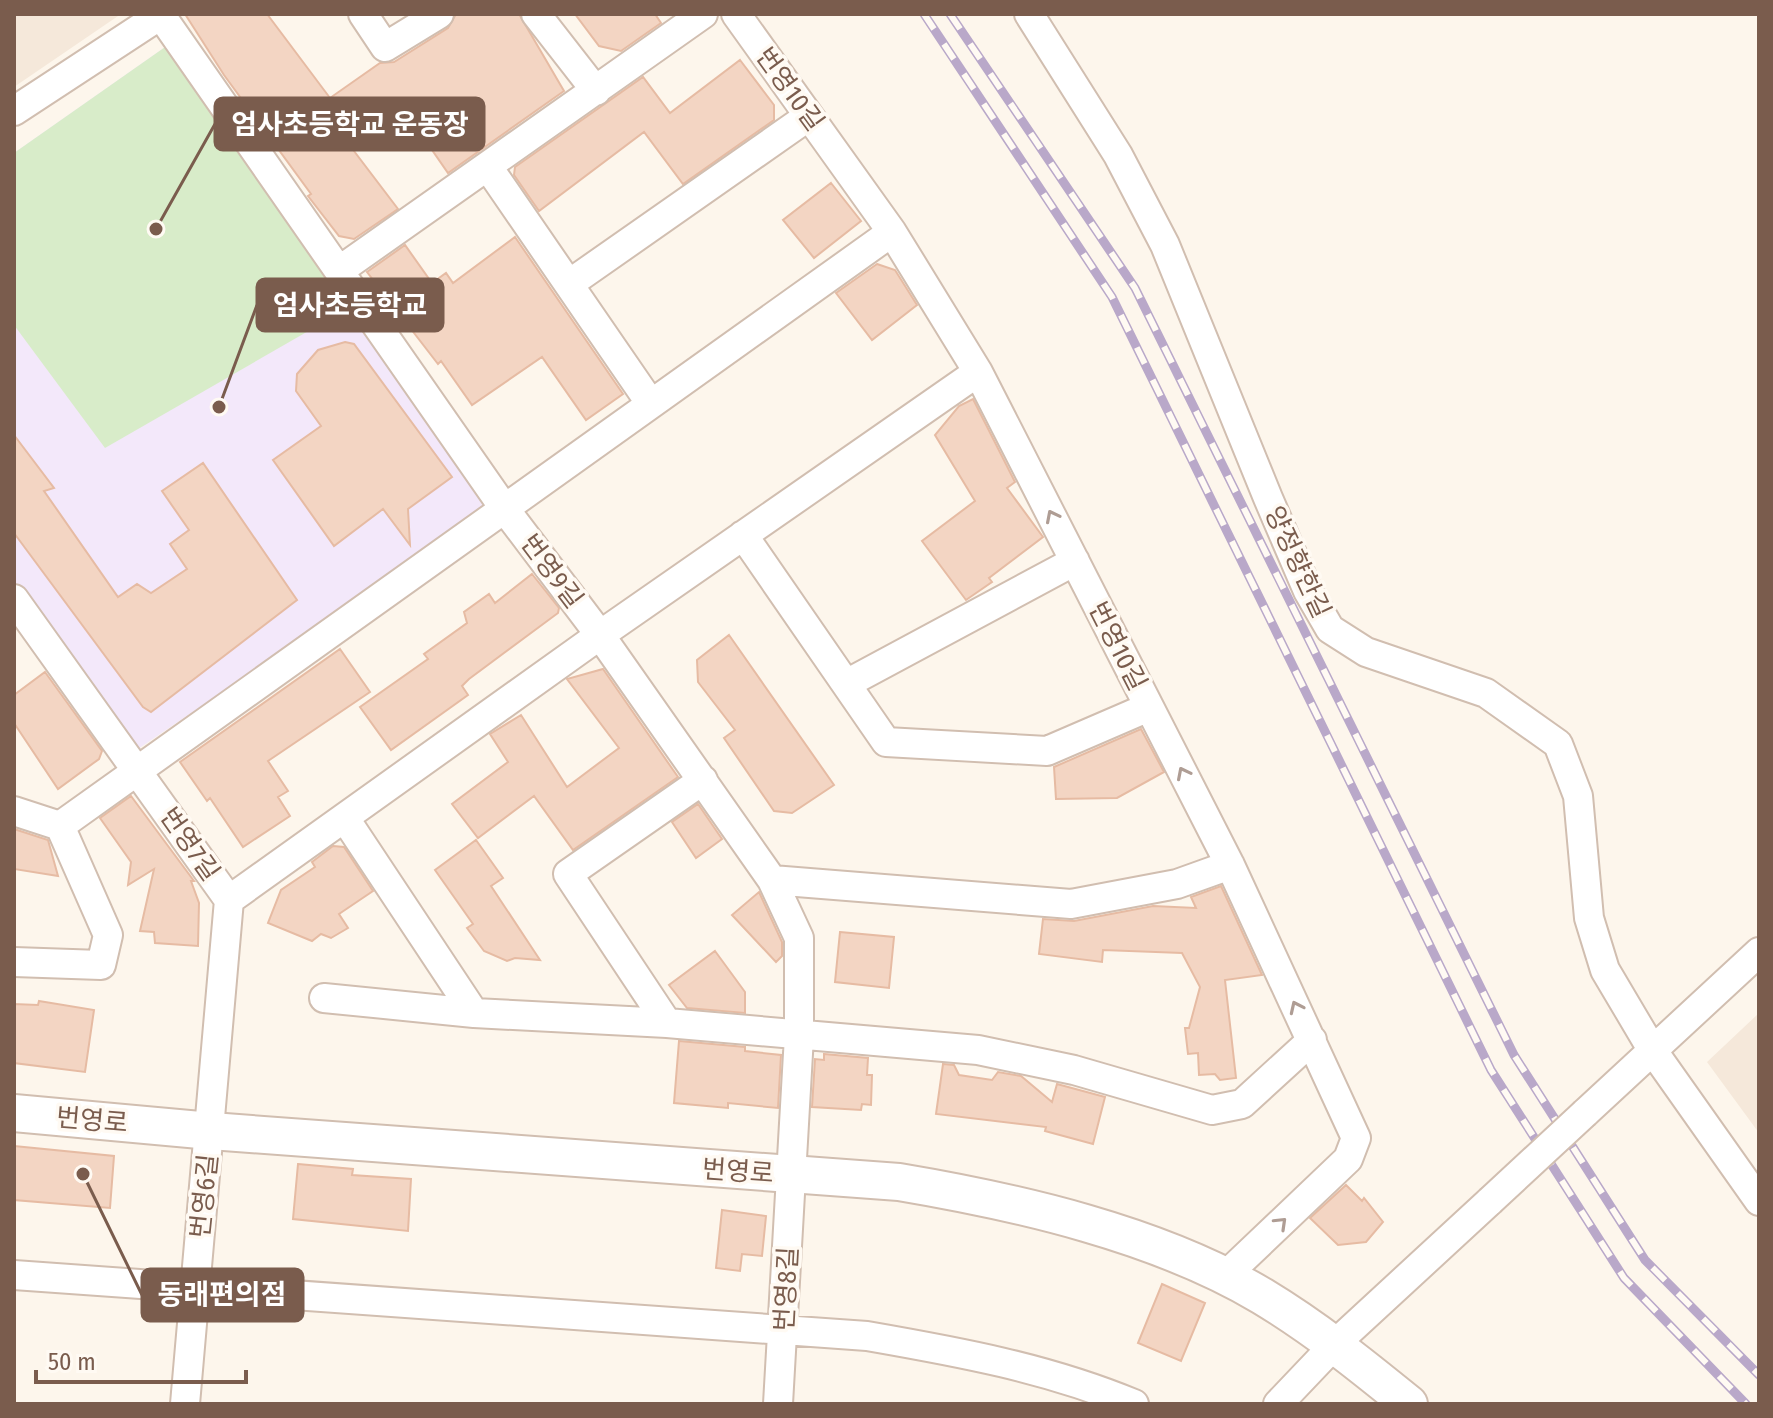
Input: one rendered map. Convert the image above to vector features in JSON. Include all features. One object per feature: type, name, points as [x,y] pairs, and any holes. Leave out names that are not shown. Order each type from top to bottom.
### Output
[{"type":"street","points":[[14,111],[161,14]]},
{"type":"street","name":"번영9길","points":[[161,14],[504,508],[600,635],[772,880],[799,938],[799,1036],[792,1175]]},
{"type":"street","points":[[363,14],[385,47],[439,14]]},
{"type":"street","points":[[536,14],[596,91]]},
{"type":"street","points":[[340,270],[703,14]]},
{"type":"street","name":"번영10길","points":[[736,14],[892,232],[978,372],[1230,865],[1356,1138],[1348,1159],[1224,1277]]},
{"type":"street","name":"양정향한길","points":[[1029,14],[1118,155],[1165,245],[1273,510],[1330,629],[1366,652],[1486,693],[1558,744],[1578,796],[1589,918],[1605,970],[1653,1051],[1759,1201]]},
{"type":"street","points":[[569,284],[809,116]]},
{"type":"street","points":[[488,167],[651,404]]},
{"type":"street","points":[[60,826],[892,232]]},
{"type":"street","points":[[229,900],[346,820],[600,635],[978,372]]},
{"type":"street","points":[[743,535],[886,742],[1047,751],[1149,707]]},
{"type":"street","points":[[846,684],[1075,561]]},
{"type":"street","name":"번영7길","points":[[14,599],[229,900],[211,1131]]},
{"type":"street","points":[[667,1023],[568,874],[703,780]]},
{"type":"street","points":[[14,811],[60,826],[108,935],[101,965],[14,962]]},
{"type":"street","points":[[346,820],[474,1013]]},
{"type":"street","points":[[772,880],[1071,904],[1177,884],[1230,865]]},
{"type":"street","points":[[1278,1404],[1336,1343],[1759,952]]},
{"type":"street","points":[[324,998],[474,1013],[667,1023],[978,1050],[1074,1070],[1212,1110],[1242,1104],[1312,1040]]},
{"type":"street","name":"번영로","points":[[14,1113],[211,1131],[899,1182],[990,1197],[1077,1221],[1173,1254],[1224,1277],[1336,1343],[1409,1404]]},
{"type":"street","name":"번영6길","points":[[185,1404],[211,1131]]},
{"type":"street","name":"번영8길","points":[[778,1404],[785,1330],[792,1175]]},
{"type":"street","points":[[14,1275],[867,1336],[996,1359],[1087,1384],[1134,1404]]},
{"type":"shaded area","points":[[14,14],[121,14],[14,87]]},
{"type":"shaded area","points":[[168,45],[495,507],[138,749],[14,585],[14,153]]},
{"type":"shaded area","points":[[1759,1013],[1759,1133],[1707,1062]]},
{"type":"green space","points":[[168,45],[352,306],[105,448],[14,325],[14,153]]},
{"type":"building","points":[[185,14],[267,14],[330,98],[380,63],[394,62],[448,28],[456,14],[519,14],[564,91],[448,173],[405,111],[360,143],[354,151],[398,209],[354,239],[339,236],[224,75]]},
{"type":"building","points":[[575,14],[655,14],[661,23],[621,51],[599,46]]},
{"type":"building","points":[[740,60],[774,105],[774,120],[683,184],[644,132],[539,211],[514,175],[515,167],[643,77],[670,113]]},
{"type":"building","points":[[831,183],[861,221],[814,258],[783,220]]},
{"type":"building","points":[[515,237],[623,394],[586,420],[542,357],[472,405],[441,361],[438,364],[367,272],[405,245],[432,283],[446,273],[453,283]]},
{"type":"building","points":[[877,264],[895,270],[917,305],[872,340],[836,293]]},
{"type":"building","points":[[345,342],[354,344],[452,477],[408,509],[410,545],[383,509],[334,546],[273,460],[321,426],[296,391],[297,374],[318,350]]},
{"type":"building","points":[[973,399],[1015,482],[1007,488],[1043,537],[989,578],[992,582],[966,600],[922,541],[975,501],[935,435],[959,406]]},
{"type":"building","points":[[14,435],[54,488],[44,491],[118,597],[137,584],[151,593],[187,569],[170,544],[189,530],[162,491],[203,463],[297,600],[151,712],[143,707],[14,533]]},
{"type":"building","points":[[532,574],[559,608],[558,613],[469,679],[462,686],[468,695],[391,750],[360,707],[428,659],[424,654],[467,623],[464,612],[489,594],[495,603]]},
{"type":"building","points":[[729,635],[834,785],[792,813],[774,811],[724,738],[735,730],[698,682],[697,660]]},
{"type":"building","points":[[340,649],[370,692],[268,761],[288,791],[278,797],[290,816],[243,847],[210,798],[207,801],[180,762]]},
{"type":"building","points":[[603,669],[678,777],[573,850],[534,796],[478,838],[452,804],[508,762],[490,734],[521,715],[567,787],[619,748],[567,679]]},
{"type":"building","points":[[45,672],[102,751],[99,759],[58,789],[14,723],[14,695]]},
{"type":"building","points":[[1141,729],[1164,772],[1117,798],[1056,799],[1054,767]]},
{"type":"building","points":[[131,796],[194,881],[191,881],[199,903],[198,946],[155,943],[154,932],[140,931],[154,869],[128,885],[131,862],[100,818]]},
{"type":"building","points":[[698,804],[722,839],[696,858],[672,822]]},
{"type":"building","points":[[14,829],[48,840],[58,876],[14,869]]},
{"type":"building","points":[[476,840],[503,878],[491,886],[540,960],[515,958],[507,961],[484,951],[467,928],[473,924],[435,870]]},
{"type":"building","points":[[333,846],[344,847],[373,891],[339,914],[348,928],[331,938],[321,934],[312,941],[268,923],[281,890],[315,867],[312,862]]},
{"type":"building","points":[[1221,886],[1262,975],[1225,980],[1236,1078],[1220,1080],[1215,1074],[1199,1075],[1198,1053],[1188,1054],[1185,1028],[1189,1028],[1200,987],[1182,953],[1103,950],[1102,962],[1039,954],[1043,919],[1074,921],[1153,906],[1196,908],[1191,897]]},
{"type":"building","points":[[759,892],[782,942],[782,956],[776,962],[732,915]]},
{"type":"building","points":[[840,932],[894,937],[889,988],[835,982]]},
{"type":"building","points":[[715,951],[745,992],[745,1013],[687,1008],[669,985]]},
{"type":"building","points":[[39,1001],[94,1010],[85,1072],[14,1063],[14,1004],[38,1005]]},
{"type":"building","points":[[679,1041],[745,1047],[745,1051],[781,1055],[778,1108],[728,1103],[728,1108],[674,1103]]},
{"type":"building","points":[[824,1054],[868,1058],[867,1075],[872,1075],[871,1105],[862,1104],[861,1110],[812,1107],[815,1059],[824,1060]]},
{"type":"building","points":[[943,1064],[954,1065],[959,1075],[992,1080],[998,1072],[1021,1076],[1052,1102],[1057,1084],[1105,1097],[1093,1144],[1045,1131],[1046,1127],[936,1114]]},
{"type":"building","points":[[14,1146],[114,1156],[110,1208],[14,1200]]},
{"type":"building","points":[[298,1164],[353,1169],[352,1175],[411,1179],[408,1231],[293,1219]]},
{"type":"building","points":[[1346,1185],[1362,1201],[1364,1198],[1383,1222],[1366,1242],[1338,1245],[1310,1218]]},
{"type":"building","points":[[722,1210],[766,1216],[762,1256],[742,1254],[740,1271],[716,1268]]},
{"type":"building","points":[[1162,1284],[1205,1303],[1181,1361],[1138,1343]]},
{"type":"railway","points":[[924,14],[1112,297],[1491,1070],[1624,1278],[1746,1404]]},
{"type":"railway","points":[[950,14],[1135,288],[1514,1055],[1645,1260],[1759,1375]]},
{"type":"place","name":"엄사초등학교 운동장","points":[[156,229]]},
{"type":"place","name":"엄사초등학교","points":[[219,407]]},
{"type":"place","name":"동래편의점","points":[[83,1174]]}]
